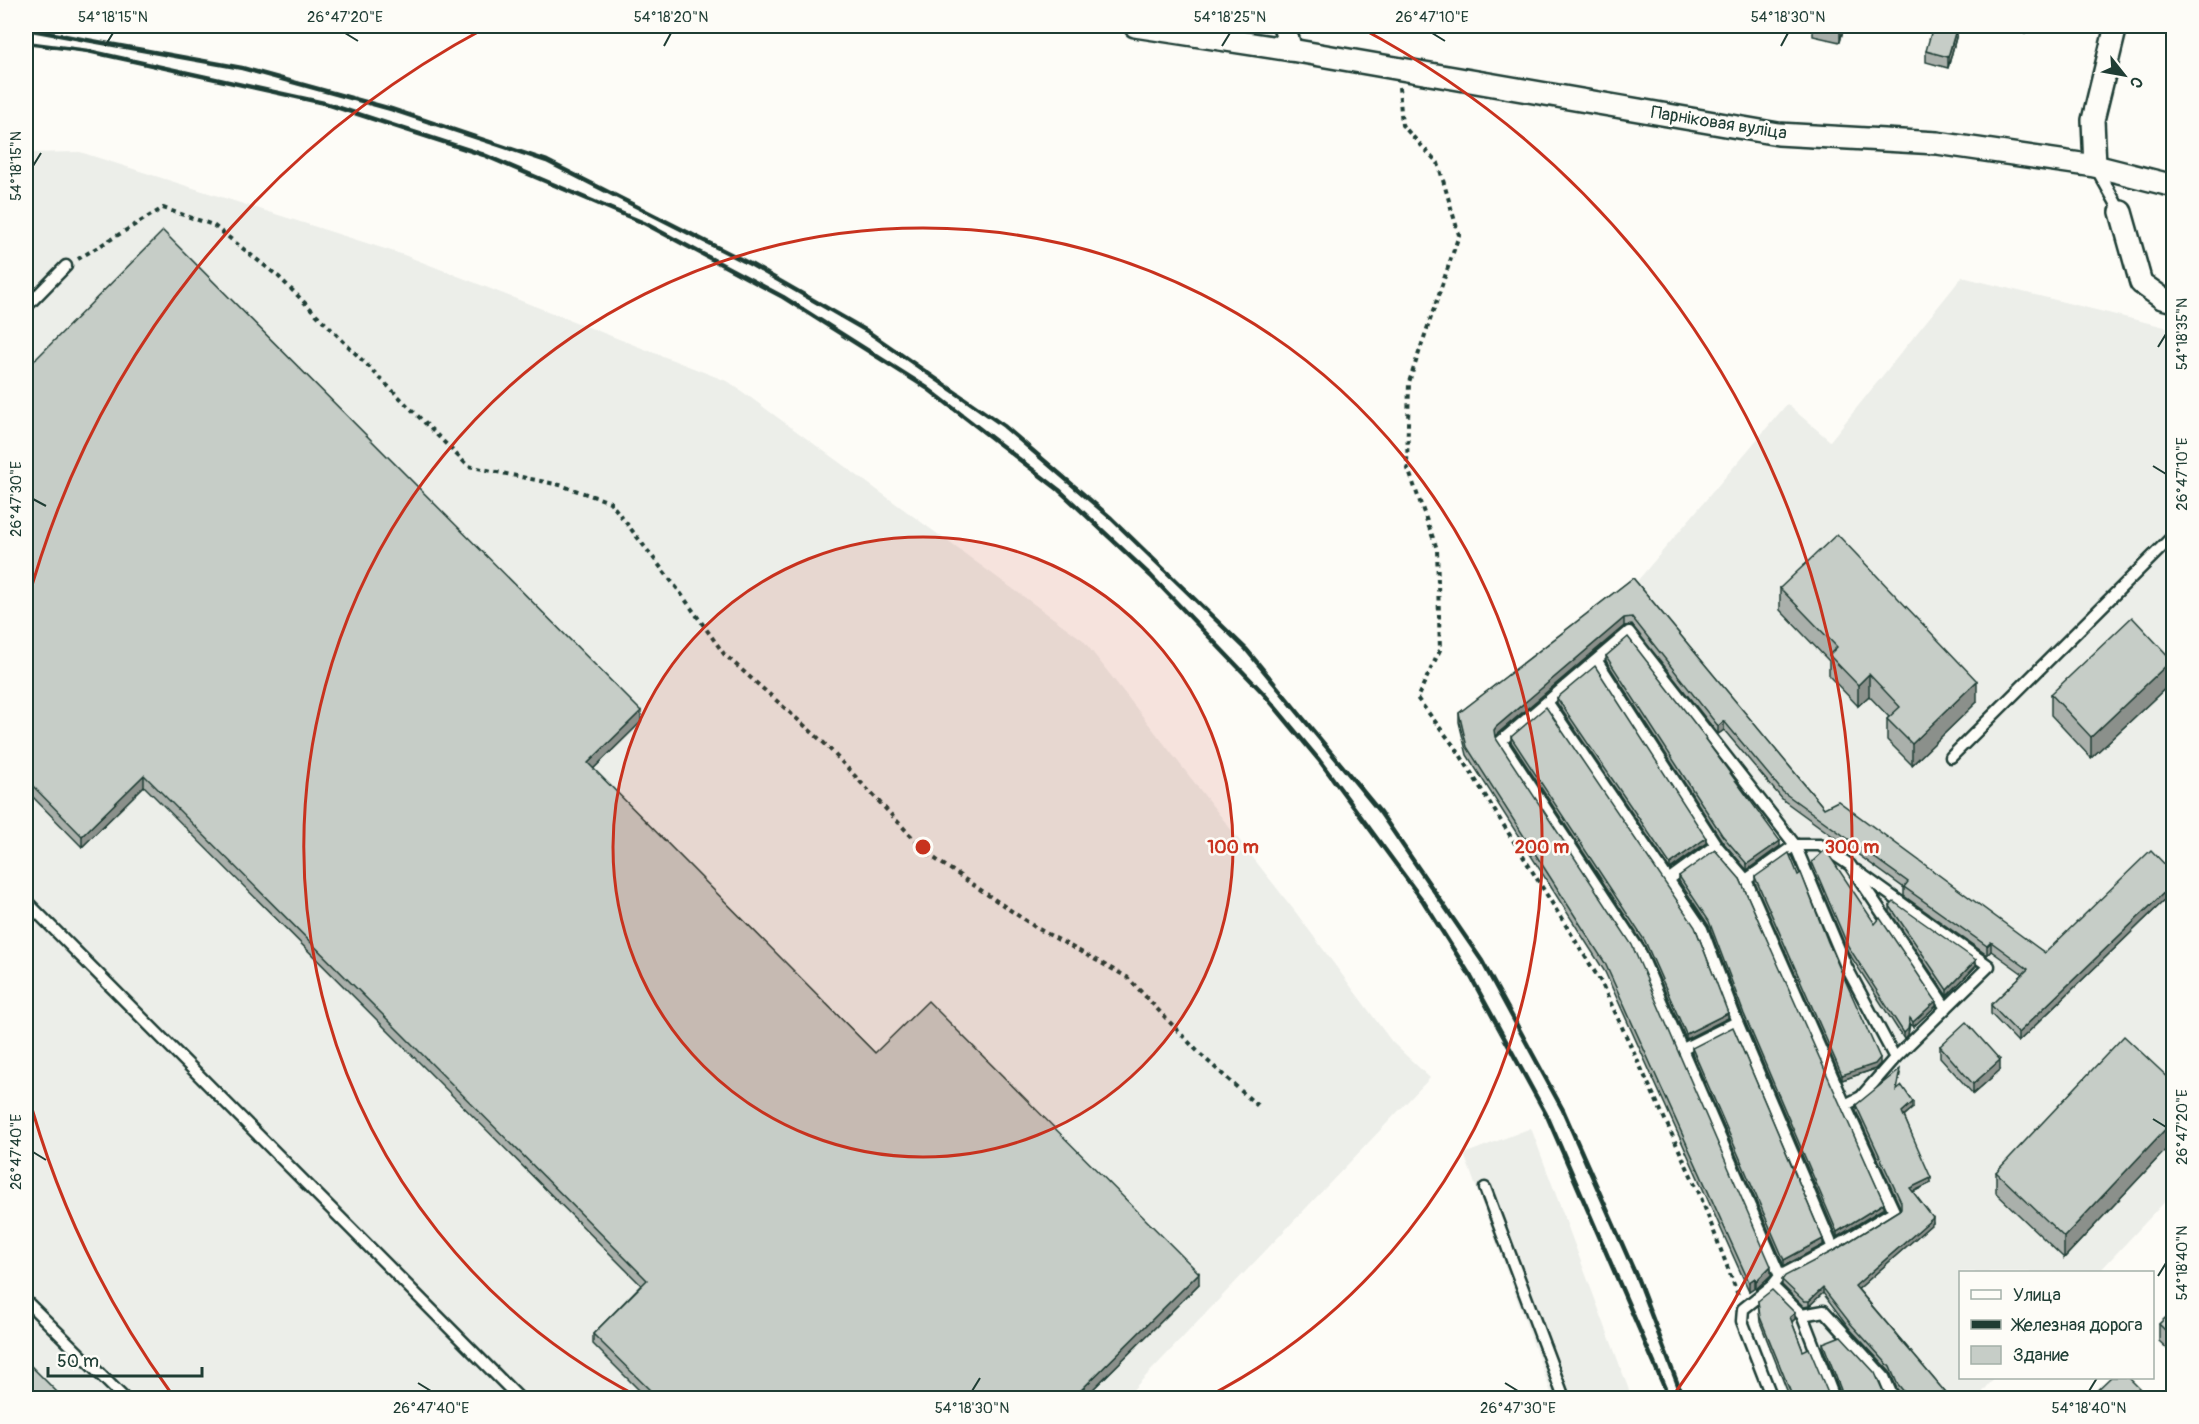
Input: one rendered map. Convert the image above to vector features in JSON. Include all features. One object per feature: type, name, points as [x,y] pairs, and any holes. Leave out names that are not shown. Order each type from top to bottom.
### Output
[{"type":"street","name":"Парніковая вуліца","points":[[1135,26],[1291,50],[1778,134],[1937,143],[2095,166],[2174,186]]},
{"type":"street","points":[[1284,26],[1291,50]]},
{"type":"street","points":[[2095,166],[2093,120],[2116,26]]},
{"type":"street","points":[[2121,212],[2141,283],[2162,298],[2174,301]]},
{"type":"lane","points":[[2095,166],[2121,212]]},
{"type":"lane","points":[[26,308],[66,266]]},
{"type":"lane","points":[[1951,757],[2174,535]]},
{"type":"lane","points":[[1780,1276],[1639,950],[1501,741],[1629,632],[1795,845],[1846,966],[1895,1058]]},
{"type":"lane","points":[[1597,661],[1716,845],[1746,880],[1894,1211],[1833,1248],[1780,1276],[1772,1286],[1743,1309],[1742,1321],[1772,1398]]},
{"type":"lane","points":[[1548,703],[1702,928],[1737,1022],[1833,1248]]},
{"type":"lane","points":[[1668,880],[1716,845]]},
{"type":"lane","points":[[1746,880],[1795,845],[1820,845],[1989,966],[1895,1058],[1862,1097],[1845,1105]]},
{"type":"lane","points":[[1850,865],[1946,1008]]},
{"type":"lane","points":[[26,901],[519,1398]]},
{"type":"lane","points":[[1683,1048],[1737,1022]]},
{"type":"lane","points":[[1485,1188],[1564,1398]]},
{"type":"lane","points":[[1772,1286],[1802,1315],[1834,1398]]},
{"type":"lane","points":[[26,1301],[124,1398]]},
{"type":"lane","points":[[1802,1315],[1824,1311],[1884,1377],[1893,1398]]},
{"type":"path","points":[[1398,69],[1402,125],[1438,163],[1459,235],[1409,382],[1407,466],[1437,549],[1440,650],[1417,698],[1457,750],[1601,982],[1700,1195],[1743,1309]]},
{"type":"path","points":[[66,266],[163,207],[213,225],[279,277],[468,466],[560,485],[610,502],[679,591],[724,654],[824,743],[928,854],[1035,927],[1127,977],[1199,1053],[1260,1108]]},
{"type":"shaded area","points":[[80,152],[404,255],[729,382],[1083,640],[1297,914],[1392,1042],[1430,1078],[1125,1398],[26,1398],[26,153]]},
{"type":"shaded area","points":[[1962,277],[2173,329],[2173,1193],[2100,1271],[1959,1271],[1959,1379],[1993,1379],[1978,1398],[1788,1398],[1760,1322],[1759,1313],[1605,972],[1467,755],[1633,586],[1787,404],[1830,441]]},
{"type":"shaded area","points":[[1531,1128],[1632,1398],[1553,1398],[1464,1154]]},
{"type":"building","points":[[1815,26],[1841,26],[1840,31]]},
{"type":"building","points":[[1933,26],[1957,26],[1948,57],[1926,51]]},
{"type":"building","points":[[163,231],[641,711],[588,763],[875,1053],[928,1001],[1199,1273],[1073,1398],[658,1398],[593,1334],[647,1280],[144,775],[82,836],[26,779],[26,369]]},
{"type":"building","points":[[1837,534],[1977,681],[1912,744],[1887,719],[1900,707],[1869,674],[1858,685],[1829,655],[1837,647],[1780,588]]},
{"type":"building","points":[[1633,578],[1824,808],[1838,801],[2045,953],[2151,850],[2174,874],[2174,883],[2018,1033],[1991,1005],[2028,969],[1991,942],[1987,946],[1904,887],[1908,882],[1783,792],[1724,721],[1718,726],[1632,617],[1624,618],[1496,727],[1495,737],[1632,945],[1771,1266],[1756,1281],[1755,1278],[1749,1282],[1605,963],[1467,747],[1459,713]]},
{"type":"building","points":[[2132,617],[2172,660],[2091,737],[2051,694]]},
{"type":"building","points":[[1628,637],[1706,738],[1780,841],[1747,864],[1722,835],[1606,656]]},
{"type":"building","points":[[1595,666],[1706,838],[1670,864],[1557,698]]},
{"type":"building","points":[[1546,707],[1695,927],[1728,1013],[1686,1034],[1645,941],[1511,737]]},
{"type":"building","points":[[1715,850],[1740,879],[1884,1203],[1837,1232],[1744,1014],[1709,921],[1679,876]]},
{"type":"building","points":[[1824,851],[1829,855],[1875,924],[1880,918],[1936,1001],[1913,1022],[1910,1018],[1908,1029],[1904,1033],[1848,946],[1812,862]]},
{"type":"building","points":[[1789,853],[1798,875],[1801,873],[1828,942],[1880,1058],[1875,1064],[1842,1075],[1755,877]]},
{"type":"building","points":[[1894,902],[1976,960],[1947,990],[1890,906]]},
{"type":"building","points":[[1966,1022],[2000,1060],[1973,1084],[1940,1046]]},
{"type":"building","points":[[1733,1027],[1823,1239],[1784,1260],[1692,1048]]},
{"type":"building","points":[[2124,1036],[2174,1083],[2174,1120],[2064,1237],[1996,1172]]},
{"type":"building","points":[[1900,1069],[1896,1091],[1902,1086],[1913,1102],[1902,1112],[1931,1178],[1910,1188],[1933,1218],[1855,1286],[1950,1398],[1909,1398],[1897,1383],[1890,1367],[1850,1323],[1823,1288],[1809,1301],[1804,1301],[1782,1280],[1785,1276],[1837,1249],[1901,1209],[1901,1202],[1856,1105]]},
{"type":"building","points":[[1772,1290],[1795,1313],[1790,1317],[1803,1351],[1809,1348],[1830,1398],[1793,1398],[1760,1317],[1758,1301]]},
{"type":"building","points":[[2174,1310],[2174,1339],[2159,1324]]},
{"type":"building","points":[[1841,1336],[1875,1373],[1886,1398],[1838,1398],[1841,1390],[1823,1343]]},
{"type":"building","points":[[26,1361],[63,1398],[26,1398]]},
{"type":"building","points":[[2109,1379],[2130,1379],[2149,1398],[2089,1398]]},
{"type":"railway","points":[[26,29],[242,68],[391,109],[547,161],[752,265],[867,331],[1004,426],[1111,518],[1246,649],[1380,812],[1482,961],[1563,1110],[1638,1280],[1683,1398]]},
{"type":"railway","points":[[26,43],[88,51],[324,103],[484,155],[644,223],[783,297],[927,388],[1059,490],[1151,576],[1264,694],[1319,760],[1423,901],[1471,977],[1548,1118],[1669,1398]]}]
